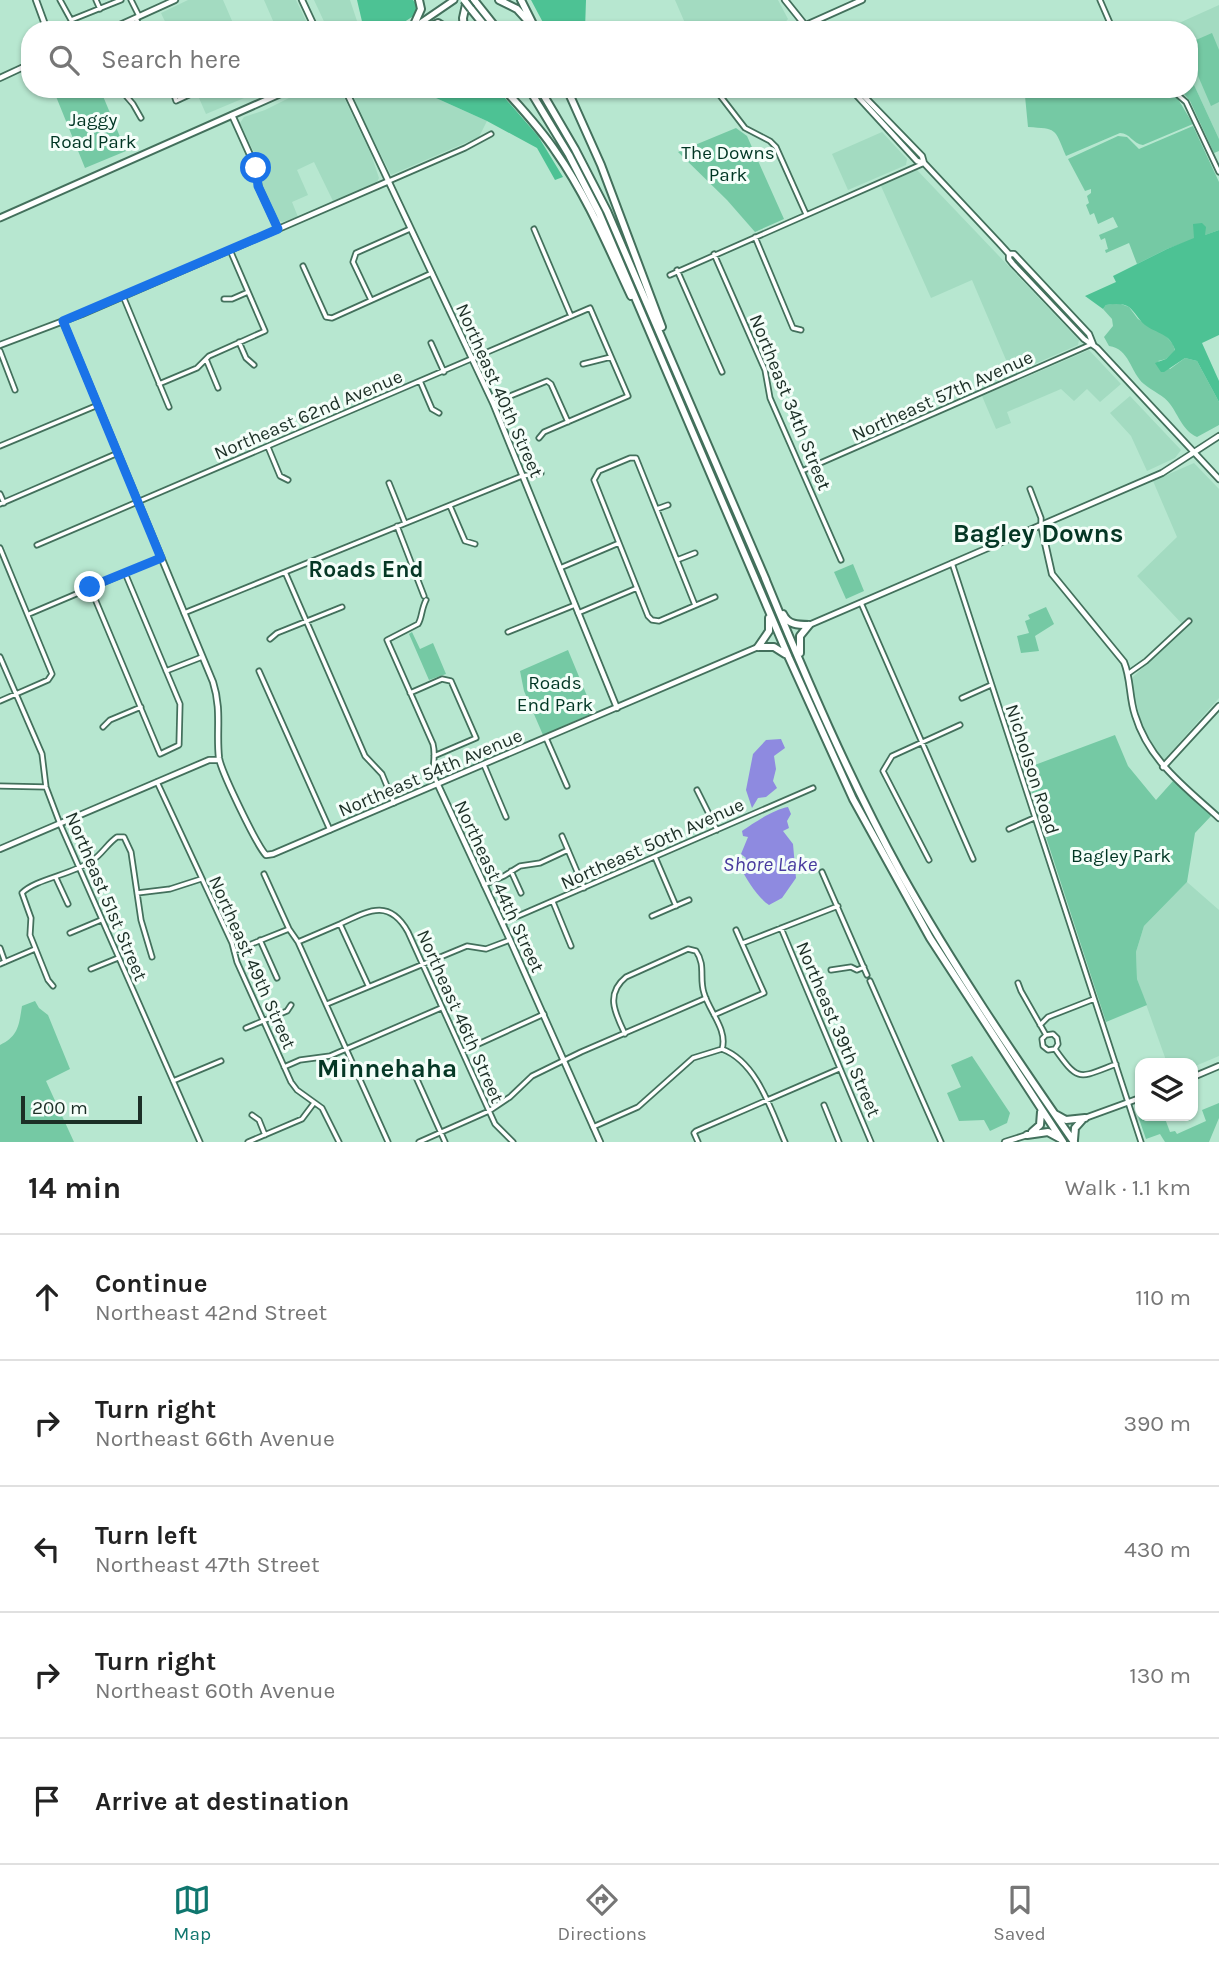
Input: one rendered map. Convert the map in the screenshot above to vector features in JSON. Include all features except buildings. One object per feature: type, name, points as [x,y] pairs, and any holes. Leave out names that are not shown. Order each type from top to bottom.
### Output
[{"type":"highway","points":[[415,21],[421,9],[419,0]]},
{"type":"highway","points":[[463,21],[465,0],[474,4],[490,21]]},
{"type":"highway","points":[[499,0],[517,9],[528,21]]},
{"type":"highway","points":[[521,0],[532,21]]},
{"type":"highway","points":[[474,4],[483,21]]},
{"type":"highway","points":[[512,98],[552,145],[581,192],[676,393]]},
{"type":"highway","points":[[535,98],[595,205],[844,780],[894,877],[956,980],[1062,1141]]},
{"type":"highway","points":[[545,98],[597,190],[849,772],[911,889],[967,982],[1074,1142]]},
{"type":"highway","points":[[571,98],[601,165],[676,372]]},
{"type":"highway","points":[[765,578],[785,619],[794,624],[808,625]]},
{"type":"highway","points":[[757,583],[770,625],[758,648]]},
{"type":"highway","points":[[808,625],[800,636],[799,647],[814,694]]},
{"type":"highway","points":[[758,648],[774,648],[789,658]]},
{"type":"highway","points":[[1027,1135],[1040,1125],[1041,1110]]},
{"type":"highway","points":[[1052,1110],[1066,1120],[1085,1118]]},
{"type":"highway","points":[[1074,1142],[1075,1128],[1085,1118]]},
{"type":"highway","points":[[1027,1135],[1048,1132],[1062,1141]]},
{"type":"main road","points":[[423,21],[454,0]]},
{"type":"main road","points":[[0,218],[271,98]]},
{"type":"street","points":[[36,0],[44,21]]},
{"type":"street","points":[[60,0],[71,20],[121,0]]},
{"type":"street","points":[[96,0],[100,9]]},
{"type":"street","points":[[131,0],[138,21]]},
{"type":"street","points":[[128,21],[175,0]]},
{"type":"street","points":[[302,0],[312,21]]},
{"type":"street","points":[[785,0],[801,21]]},
{"type":"street","points":[[820,21],[862,0]]},
{"type":"street","points":[[1100,0],[1109,21]]},
{"type":"street","points":[[0,78],[21,68]]},
{"type":"street","points":[[128,98],[141,118]]},
{"type":"street","name":"Northeast 40th Street","points":[[349,98],[493,403],[617,708]]},
{"type":"street","points":[[722,98],[745,128],[776,147],[806,215]]},
{"type":"street","points":[[858,98],[917,160],[924,163],[1009,254],[1009,259],[1219,479]]},
{"type":"street","points":[[866,98],[922,156],[924,163]]},
{"type":"street","points":[[1181,98],[1186,102],[1219,172]]},
{"type":"street","points":[[232,115],[255,166],[259,188],[278,229]]},
{"type":"street","points":[[0,345],[123,296],[465,148],[491,134]]},
{"type":"street","points":[[670,275],[924,163]]},
{"type":"street","points":[[371,300],[353,257],[356,253],[410,229]]},
{"type":"street","points":[[534,229],[572,316]]},
{"type":"street","points":[[755,237],[793,328],[801,330]]},
{"type":"street","points":[[159,384],[197,368],[206,359],[265,331],[230,250]]},
{"type":"street","name":"Northeast 34th Street","points":[[714,254],[765,370],[768,391],[841,560]]},
{"type":"street","points":[[303,266],[326,317],[332,318],[432,273]]},
{"type":"street","points":[[677,270],[722,372]]},
{"type":"street","points":[[224,299],[232,299],[248,292]]},
{"type":"street","points":[[123,296],[169,407]]},
{"type":"street","name":"Northeast 62nd Avenue","points":[[37,545],[590,308],[611,357]]},
{"type":"street","points":[[0,849],[209,760],[219,760],[219,703],[63,321]]},
{"type":"street","points":[[239,342],[246,358],[254,365]]},
{"type":"street","points":[[431,344],[444,372]]},
{"type":"street","name":"Northeast 57th Avenue","points":[[802,471],[1093,344]]},
{"type":"street","points":[[0,351],[15,390]]},
{"type":"street","points":[[539,438],[544,432],[628,396],[611,357],[583,364]]},
{"type":"street","points":[[206,359],[218,388]]},
{"type":"street","points":[[420,381],[432,410],[439,413]]},
{"type":"street","points":[[493,403],[547,381],[551,384],[568,422]]},
{"type":"street","points":[[0,446],[98,405]]},
{"type":"street","points":[[808,625],[1162,473],[1219,436]]},
{"type":"street","points":[[268,447],[280,476],[288,480]]},
{"type":"street","points":[[0,494],[2,503],[118,453]]},
{"type":"street","points":[[695,605],[636,458],[599,471],[594,480],[652,620],[659,621],[715,597]]},
{"type":"street","points":[[184,613],[522,476],[541,473]]},
{"type":"street","points":[[389,483],[405,523]]},
{"type":"street","points":[[1030,489],[1041,518],[1052,574],[1116,651],[1129,673],[1131,701],[1139,728],[1152,754],[1219,818]]},
{"type":"street","points":[[657,509],[668,505]]},
{"type":"street","points":[[450,506],[465,541],[475,544]]},
{"type":"street","name":"Northeast 44th Street","points":[[397,526],[425,598],[418,624],[387,640],[433,744],[432,772],[600,1142]]},
{"type":"street","points":[[560,568],[619,543]]},
{"type":"street","points":[[0,548],[29,614],[52,677],[0,701]]},
{"type":"street","points":[[677,560],[695,553]]},
{"type":"street","points":[[29,614],[161,558]]},
{"type":"street","name":"Nicholson Road","points":[[952,564],[1141,1142]]},
{"type":"street","points":[[285,572],[365,756],[382,774],[394,803]]},
{"type":"street","points":[[90,587],[160,754],[175,748],[179,745],[181,736],[180,704],[125,573]]},
{"type":"street","points":[[578,613],[637,588]]},
{"type":"street","points":[[861,603],[973,859]]},
{"type":"street","points":[[508,632],[575,605]]},
{"type":"street","points":[[270,639],[277,633],[342,607]]},
{"type":"street","points":[[1129,673],[1189,621]]},
{"type":"street","name":"Northeast 54th Avenue","points":[[219,760],[256,840],[266,855],[274,854],[758,648]]},
{"type":"street","points":[[166,671],[202,656]]},
{"type":"street","name":"Northeast 51st Street","points":[[0,657],[41,754],[47,787],[60,824],[200,1142]]},
{"type":"street","points":[[259,671],[330,830]]},
{"type":"street","points":[[410,693],[446,679],[451,681],[476,738],[434,756]]},
{"type":"street","points":[[962,698],[991,685]]},
{"type":"street","points":[[1163,767],[1219,706]]},
{"type":"street","points":[[103,727],[108,721],[141,707]]},
{"type":"street","points":[[929,860],[883,771],[892,756],[960,725]]},
{"type":"street","points":[[546,738],[567,786]]},
{"type":"street","points":[[484,765],[506,817]]},
{"type":"street","name":"Northeast 49th Street","points":[[157,782],[284,1067],[297,1090],[322,1108],[339,1142]]},
{"type":"street","points":[[0,786],[47,787]]},
{"type":"street","name":"Northeast 50th Avenue","points":[[502,923],[813,788]]},
{"type":"street","points":[[697,790],[717,830]]},
{"type":"street","points":[[1009,829],[1034,818]]},
{"type":"street","points":[[53,986],[30,935],[31,918],[22,896],[23,892],[42,881],[56,878],[92,861],[117,836],[124,836],[131,852],[145,933],[152,957]]},
{"type":"street","points":[[562,836],[584,888]]},
{"type":"street","points":[[484,885],[520,866],[540,863],[568,850]]},
{"type":"street","points":[[654,857],[676,906]]},
{"type":"street","points":[[511,871],[522,893]]},
{"type":"street","points":[[822,872],[867,975]]},
{"type":"street","points":[[264,874],[327,1004],[388,1142]]},
{"type":"street","points":[[56,878],[68,904]]},
{"type":"street","points":[[137,893],[170,889],[201,879]]},
{"type":"street","points":[[652,916],[689,900]]},
{"type":"street","points":[[553,902],[571,946]]},
{"type":"street","points":[[743,943],[838,906]]},
{"type":"street","name":"Northeast 46th Street","points":[[340,924],[363,913],[377,910],[390,912],[404,924],[495,1124],[513,1142]]},
{"type":"street","points":[[70,933],[101,920]]},
{"type":"street","points":[[298,942],[340,924],[368,985]]},
{"type":"street","name":"Northeast 39th Street","points":[[781,928],[871,1142]]},
{"type":"street","points":[[234,951],[289,929]]},
{"type":"street","points":[[714,1015],[764,993],[736,930]]},
{"type":"street","points":[[260,940],[277,978]]},
{"type":"street","points":[[327,1004],[467,946],[486,949],[510,940]]},
{"type":"street","points":[[0,948],[5,962]]},
{"type":"street","points":[[0,964],[35,949]]},
{"type":"street","points":[[625,1034],[613,1001],[614,992],[626,977],[688,949],[696,951],[702,964],[703,990],[722,1033],[722,1049]]},
{"type":"street","points":[[91,969],[118,958]]},
{"type":"street","points":[[831,970],[851,967],[858,970],[864,967]]},
{"type":"street","points":[[870,981],[941,1142]]},
{"type":"street","points":[[1018,983],[1046,1035]]},
{"type":"street","points":[[419,1142],[489,1111],[510,1097],[532,1076],[706,998]]},
{"type":"street","points":[[1040,1025],[1048,1017],[1094,999]]},
{"type":"street","points":[[246,1028],[287,1011],[291,1005]]},
{"type":"street","points":[[284,1067],[300,1060],[330,1056],[441,1008]]},
{"type":"street","points":[[463,1051],[544,1014]]},
{"type":"street","points":[[1053,1034],[1058,1038],[1055,1049],[1048,1050],[1043,1046],[1042,1039],[1046,1035],[1053,1034]]},
{"type":"street","points":[[593,1127],[638,1107],[693,1058],[722,1049],[734,1054],[746,1065],[785,1142]]},
{"type":"street","points":[[1055,1049],[1070,1070],[1082,1076],[1116,1064]]},
{"type":"street","points":[[173,1081],[221,1061]]},
{"type":"street","points":[[1198,1075],[1219,1066]]},
{"type":"street","points":[[698,1142],[694,1133],[839,1069]]},
{"type":"street","points":[[415,1075],[445,1142]]},
{"type":"street","points":[[1085,1118],[1135,1100]]},
{"type":"street","points":[[248,1142],[302,1119],[314,1103]]},
{"type":"street","points":[[824,1105],[839,1142]]},
{"type":"street","points":[[252,1115],[258,1120],[265,1135]]},
{"type":"street","points":[[1005,1142],[1027,1135]]},
{"type":"shaded area","points":[[188,0],[223,0],[232,21],[165,21],[161,13]]},
{"type":"shaded area","points":[[264,0],[296,0],[306,21],[273,21]]},
{"type":"shaded area","points":[[314,0],[350,0],[357,21],[324,21]]},
{"type":"shaded area","points":[[675,0],[778,0],[788,19],[786,21],[684,21]]},
{"type":"shaded area","points":[[1219,5],[1219,139],[1198,94],[1198,21],[1184,21]]},
{"type":"shaded area","points":[[199,98],[244,98],[206,114]]},
{"type":"shaded area","points":[[289,98],[344,98],[371,154],[379,178],[376,184],[333,201],[314,162],[297,170],[308,195],[292,202],[298,217],[282,222],[278,220],[262,186],[258,161],[240,123],[244,117]]},
{"type":"shaded area","points":[[354,98],[436,98],[487,121],[479,137],[391,175]]},
{"type":"shaded area","points":[[882,132],[907,159],[906,165],[848,190],[832,154]]},
{"type":"shaded area","points":[[917,170],[1079,340],[1078,345],[1012,374],[972,280],[931,298],[881,186]]},
{"type":"shaded area","points":[[1089,350],[1121,384],[1100,402],[1087,389],[1074,401],[1061,389],[1007,412],[1011,423],[996,429],[982,396]]},
{"type":"shaded area","points":[[1130,396],[1181,450],[1175,458],[1147,471],[1131,436],[1110,413]]},
{"type":"shaded area","points":[[1194,463],[1219,489],[1219,698],[1164,760],[1156,752],[1141,722],[1133,690],[1133,677],[1185,627],[1137,576],[1177,537],[1153,481]]},
{"type":"shaded area","points":[[1187,882],[1219,910],[1219,1056],[1198,1065],[1198,1058],[1165,1058],[1137,979],[1136,952],[1144,926]]},
{"type":"green space","points":[[357,0],[413,0],[418,6],[415,15],[406,21],[362,21]]},
{"type":"green space","points":[[531,0],[586,0],[585,21],[542,21]]},
{"type":"green space","points":[[1212,33],[1219,50],[1219,102],[1211,106],[1198,76],[1198,39]]},
{"type":"green space","points":[[1198,94],[1219,139],[1219,151],[1214,153],[1188,98],[1198,98]]},
{"type":"green space","name":"Jaggy Road Park","points":[[57,98],[104,98],[126,151],[85,168]]},
{"type":"green space","points":[[436,98],[505,98],[538,136],[563,177],[555,180],[537,148]]},
{"type":"green space","points":[[1025,98],[1177,98],[1193,124],[1143,145],[1120,133],[1066,156],[1053,131],[1028,127]]},
{"type":"green space","points":[[1193,126],[1219,182],[1219,230],[1167,249],[1137,264],[1129,243],[1106,253],[1105,250],[1108,249],[1105,238],[1101,240],[1099,235],[1118,227],[1113,217],[1098,224],[1094,213],[1090,215],[1086,205],[1089,203],[1087,196],[1091,189],[1085,191],[1068,159],[1118,136],[1127,137],[1139,149]]},
{"type":"green space","name":"The Downs Park","points":[[736,128],[747,136],[784,219],[755,232],[678,152]]},
{"type":"green space","points":[[1202,223],[1206,227],[1205,235],[1219,230],[1219,335],[1202,343],[1219,381],[1219,402],[1197,361],[1185,358],[1161,372],[1155,363],[1166,359],[1175,350],[1173,344],[1145,325],[1129,307],[1112,304],[1103,309],[1085,296],[1116,282],[1113,276],[1194,238],[1193,224]]},
{"type":"green space","points":[[1118,303],[1129,307],[1138,319],[1164,334],[1173,344],[1175,351],[1166,359],[1158,361],[1170,369],[1185,358],[1197,361],[1219,402],[1219,425],[1197,437],[1192,434],[1168,401],[1139,379],[1126,356],[1109,346],[1104,337],[1113,326],[1112,319],[1103,309],[1106,305]]},
{"type":"green space","points":[[853,564],[864,591],[846,599],[834,572]]},
{"type":"green space","points":[[1046,607],[1054,624],[1035,636],[1039,651],[1021,653],[1017,636],[1029,633],[1025,621],[1030,619],[1028,615]]},
{"type":"green space","points":[[412,632],[420,649],[433,643],[446,674],[429,680],[409,634]]},
{"type":"green space","name":"Roads End Park","points":[[568,650],[587,696],[584,697],[591,714],[543,735],[524,691],[520,671]]},
{"type":"green space","name":"Bagley Park","points":[[1115,735],[1128,766],[1156,800],[1173,781],[1212,815],[1195,833],[1187,882],[1144,926],[1136,952],[1137,979],[1147,1005],[1106,1022],[1024,769]]},
{"type":"green space","points":[[35,1001],[48,1015],[70,1069],[46,1081],[74,1142],[0,1142],[0,1045],[15,1033],[22,1006]]},
{"type":"green space","points":[[972,1056],[1010,1113],[1007,1123],[990,1131],[984,1120],[959,1121],[947,1093],[961,1087],[951,1065]]},
{"type":"green space","points":[[1219,1103],[1219,1118],[1209,1142],[1165,1142],[1160,1134],[1146,1139],[1140,1121],[1166,1121],[1170,1132],[1175,1131],[1177,1134],[1206,1121],[1202,1110]]},
{"type":"water","points":[[781,739],[785,748],[774,756],[776,769],[773,781],[777,788],[766,797],[758,798],[752,808],[746,790],[753,754],[766,740]]},
{"type":"water","name":"Shore Lake","points":[[788,807],[791,814],[787,821],[789,828],[783,831],[793,844],[796,878],[782,898],[769,905],[753,888],[741,868],[746,858],[741,854],[748,837],[743,836],[742,831],[771,813]]},
{"type":"district","name":"Bagley Downs","points":[[1038,533]]},
{"type":"district","name":"Roads End","points":[[366,569]]},
{"type":"district","name":"Minnehaha","points":[[387,1068]]},
{"type":"route","points":[[90,587],[161,558],[63,321],[278,229],[258,186],[256,168]]}]
